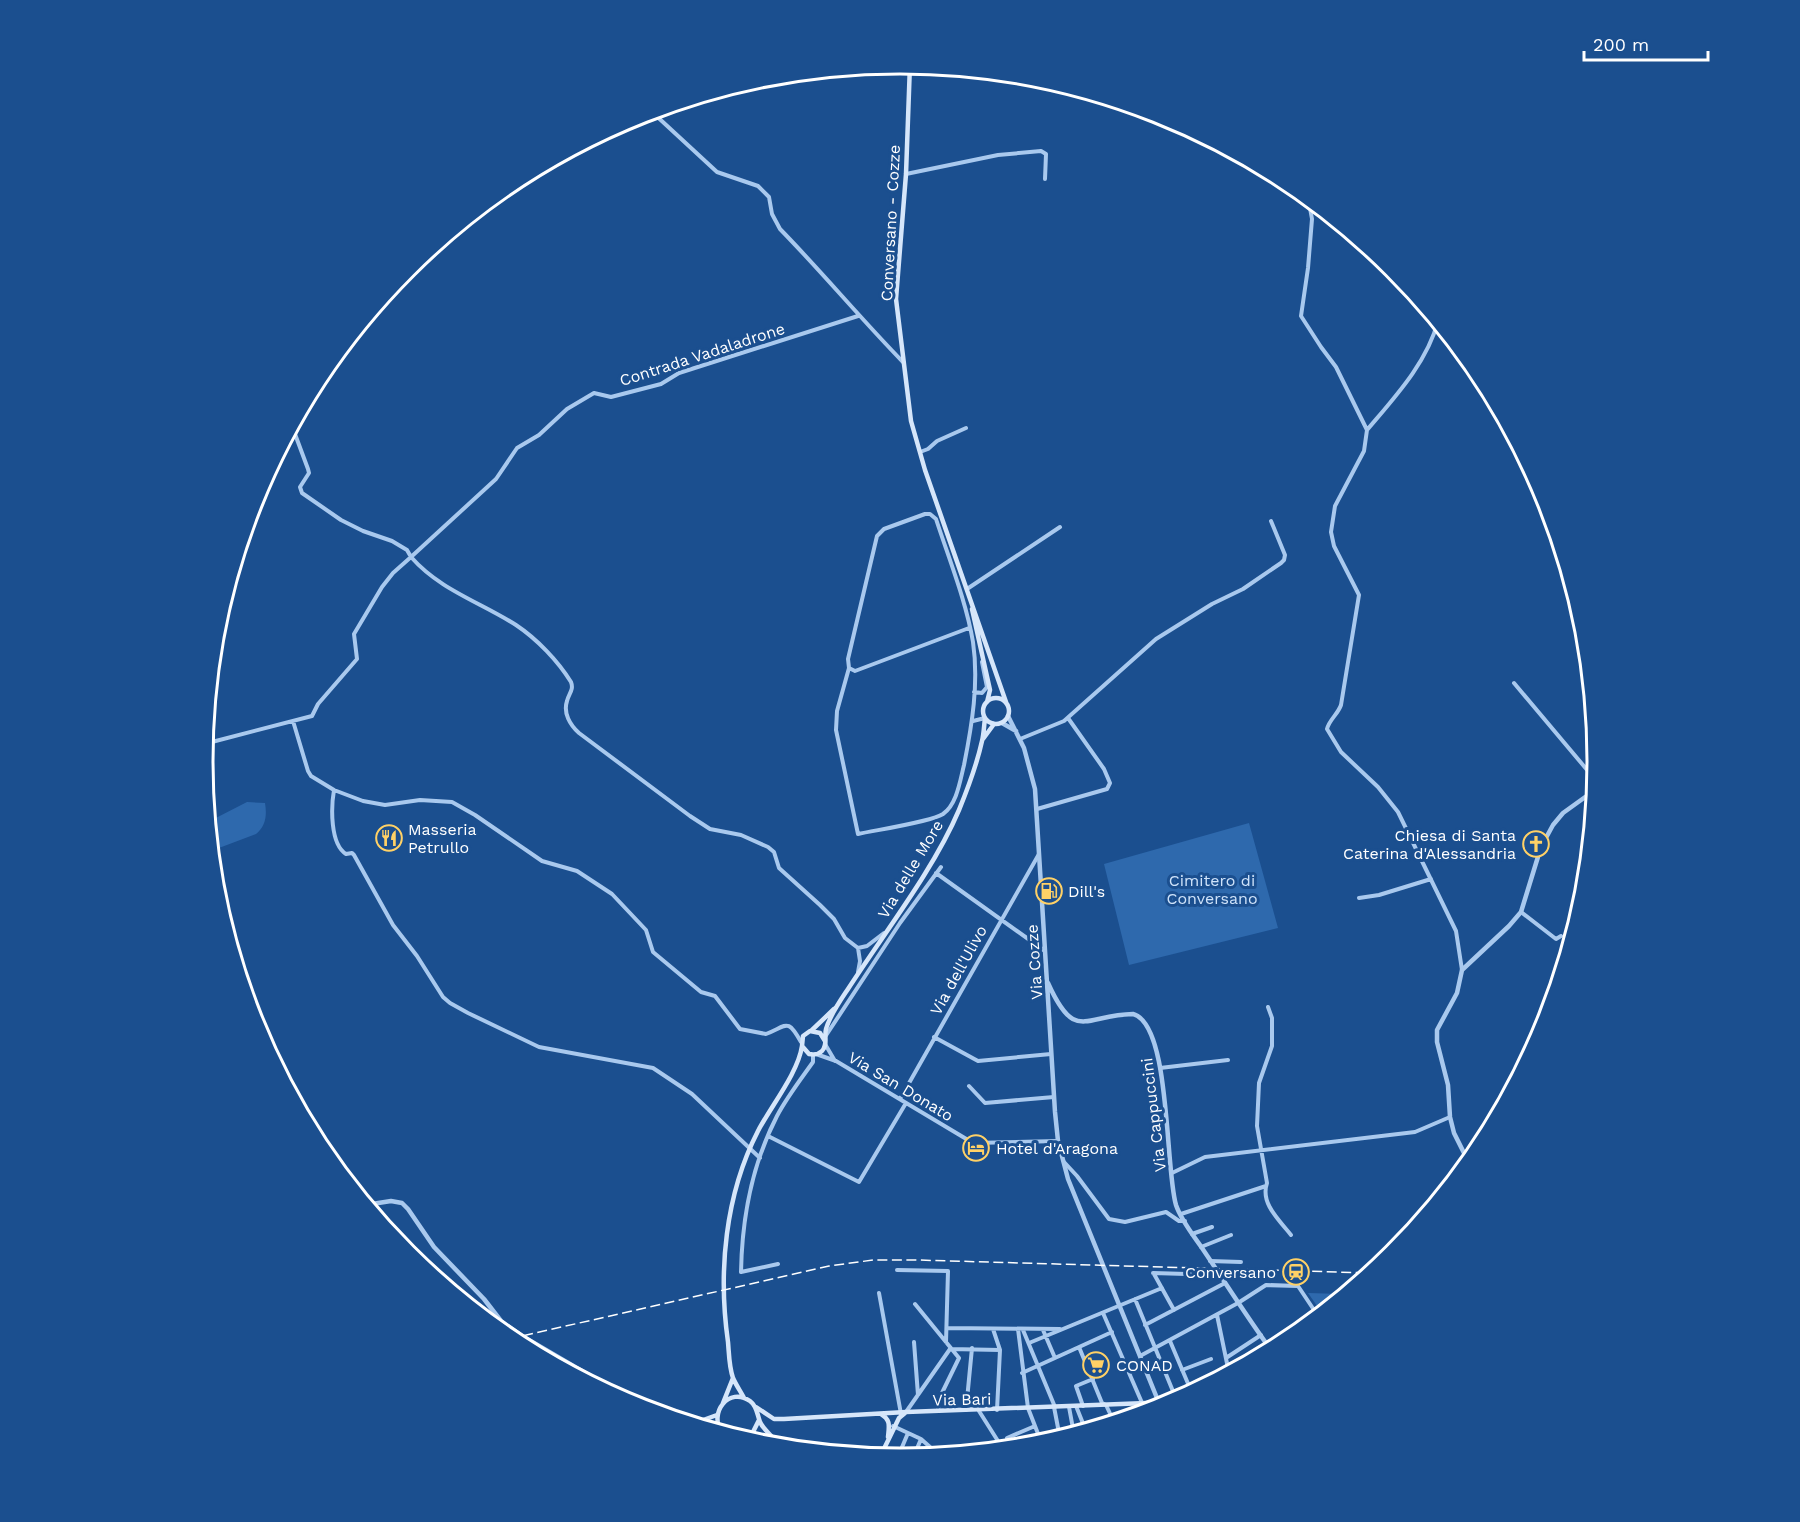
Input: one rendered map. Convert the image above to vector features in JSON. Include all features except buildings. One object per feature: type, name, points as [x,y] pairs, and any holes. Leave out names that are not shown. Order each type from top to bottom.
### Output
[{"type":"main road","name":"Conversano - Cozze","points":[[910,74],[906,174],[896,298],[911,421],[967,589]]},
{"type":"main road","points":[[967,589],[990,690],[983,710],[985,718],[983,739]]},
{"type":"main road","points":[[967,589],[1009,709],[1008,716],[1002,723],[994,724],[985,718]]},
{"type":"main road","points":[[987,702],[998,699],[1006,702]]},
{"type":"main road","points":[[983,739],[994,724]]},
{"type":"main road","name":"Via delle More","points":[[840,1002],[947,835],[966,792],[983,739]]},
{"type":"main road","points":[[797,1065],[821,1052],[825,1031],[840,1002]]},
{"type":"main road","points":[[723,1403],[733,1398],[744,1398],[733,1378],[723,1302],[723,1277],[732,1207],[752,1144],[797,1065],[803,1036],[817,1028],[840,1002]]},
{"type":"main road","points":[[809,1032],[820,1033],[825,1040]]},
{"type":"main road","points":[[802,1044],[813,1055]]},
{"type":"main road","points":[[718,1424],[717,1416],[733,1378]]},
{"type":"main road","name":"Via Bari","points":[[744,1398],[774,1419],[1143,1403]]},
{"type":"main road","points":[[756,1407],[760,1424],[771,1436]]},
{"type":"main road","points":[[885,1448],[901,1413]]},
{"type":"main road","points":[[881,1414],[894,1424]]},
{"type":"main road","points":[[705,1420],[717,1416]]},
{"type":"main road","points":[[752,1432],[756,1428],[759,1418]]},
{"type":"street","points":[[658,118],[717,172],[758,186],[768,197],[772,214],[780,229],[816,266],[858,316],[904,362]]},
{"type":"street","points":[[906,174],[988,157],[1041,151],[1046,154],[1045,179]]},
{"type":"street","points":[[1310,210],[1312,219],[1308,268],[1301,316],[1320,347],[1336,367],[1367,430]]},
{"type":"street","name":"Contrada Vadaladrone","points":[[213,742],[312,716],[318,704],[357,659],[354,634],[393,573],[496,479],[517,448],[539,435],[567,409],[594,393],[611,397],[661,384],[679,373],[858,316]]},
{"type":"street","points":[[1435,330],[1432,341],[1411,375],[1367,430],[1364,451],[1339,497],[1333,520],[1332,538],[1359,596],[1341,705],[1327,729],[1341,752],[1378,787],[1398,812],[1456,931],[1462,970],[1457,993],[1436,1035],[1448,1085],[1450,1117],[1454,1133],[1464,1154]]},
{"type":"street","points":[[920,452],[928,449],[937,441],[966,428]]},
{"type":"street","points":[[295,435],[309,469],[300,487],[302,493],[356,528],[392,541],[407,550],[411,557],[439,583],[516,625],[536,642],[571,682],[573,687],[566,709],[569,720],[579,733],[710,829],[741,835],[774,852],[779,868],[834,919],[845,938],[858,948],[860,961],[858,974]]},
{"type":"street","points":[[930,514],[936,519],[966,614],[972,642],[974,692],[973,720],[961,779],[954,800],[948,809],[937,817],[858,834],[836,730],[837,711],[849,668],[848,659],[877,536],[884,528],[930,514]]},
{"type":"street","points":[[1020,739],[1068,718],[1156,639],[1212,604],[1242,589],[1284,560],[1285,555],[1271,521]]},
{"type":"street","points":[[967,589],[1060,527]]},
{"type":"street","points":[[849,668],[855,671],[969,628]]},
{"type":"street","points":[[974,692],[982,693],[987,687],[980,642]]},
{"type":"street","points":[[1514,683],[1588,770]]},
{"type":"street","name":"Via Cozze","points":[[1008,716],[1029,763],[1037,809],[1058,1141],[1081,1216],[1157,1398]]},
{"type":"street","points":[[973,720],[985,718]]},
{"type":"street","points":[[1037,809],[1107,789],[1110,783],[1104,769],[1068,718]]},
{"type":"street","points":[[973,720],[983,729]]},
{"type":"street","points":[[293,721],[311,776],[334,790],[363,801],[385,805],[420,800],[452,802],[542,861],[577,871],[612,894],[646,930],[653,952],[701,992],[715,996],[740,1029],[766,1034],[786,1025],[795,1031],[802,1044]]},
{"type":"street","points":[[1002,723],[1016,731]]},
{"type":"street","points":[[334,790],[332,815],[340,849],[346,854],[352,853],[357,859],[393,925],[446,1000],[539,1047],[653,1068],[692,1094],[760,1158]]},
{"type":"street","points":[[1462,970],[1521,912],[1547,836],[1559,818],[1586,796]]},
{"type":"street","name":"Via dell'Ulivo","points":[[900,1099],[1039,853]]},
{"type":"street","points":[[836,1061],[825,1040],[900,923],[940,867]]},
{"type":"street","points":[[936,873],[1045,951]]},
{"type":"street","points":[[1359,898],[1379,895],[1431,879]]},
{"type":"street","points":[[1521,912],[1556,939],[1561,936]]},
{"type":"street","points":[[858,948],[867,946],[885,933]]},
{"type":"street","name":"Via Cappuccini","points":[[1047,981],[1064,1013],[1077,1022],[1085,1023],[1127,1014],[1140,1016],[1146,1022],[1154,1039],[1160,1068],[1176,1205],[1192,1234],[1266,1343]]},
{"type":"street","points":[[1268,1007],[1272,1018],[1272,1046],[1259,1083],[1257,1126],[1268,1183],[1266,1186],[1268,1205],[1291,1235]]},
{"type":"street","points":[[795,1031],[809,1032]]},
{"type":"street","points":[[934,1037],[978,1061],[1052,1054]]},
{"type":"street","points":[[778,1264],[741,1272],[742,1233],[760,1158],[768,1136],[787,1099],[813,1062],[813,1055]]},
{"type":"street","name":"Via San Donato","points":[[813,1055],[836,1061],[973,1143],[1058,1141]]},
{"type":"street","points":[[1160,1068],[1227,1060]]},
{"type":"street","points":[[969,1086],[986,1103],[1054,1097]]},
{"type":"street","points":[[768,1136],[859,1182],[906,1102]]},
{"type":"street","points":[[1172,1173],[1205,1157],[1415,1132],[1450,1117]]},
{"type":"street","points":[[1062,1159],[1109,1219],[1125,1222],[1166,1212],[1179,1221],[1185,1221]]},
{"type":"street","points":[[1181,1214],[1266,1186]]},
{"type":"street","points":[[374,1204],[391,1201],[402,1203],[430,1241],[484,1299],[500,1320]]},
{"type":"street","points":[[1192,1234],[1212,1227]]},
{"type":"street","points":[[1201,1247],[1231,1235]]},
{"type":"street","points":[[1210,1261],[1241,1262]]},
{"type":"street","points":[[897,1270],[948,1271],[946,1342]]},
{"type":"street","points":[[1174,1310],[1153,1273],[1220,1275]]},
{"type":"street","points":[[1145,1324],[1225,1283]]},
{"type":"street","points":[[1140,1356],[1217,1315],[1266,1285],[1298,1286],[1314,1310]]},
{"type":"street","points":[[1029,1343],[1162,1288]]},
{"type":"street","points":[[879,1293],[901,1413]]},
{"type":"street","points":[[1135,1299],[1171,1392]]},
{"type":"street","points":[[915,1304],[959,1360],[939,1399],[938,1412]]},
{"type":"street","points":[[1103,1313],[1143,1403]]},
{"type":"street","points":[[1217,1315],[1227,1365]]},
{"type":"street","points":[[947,1328],[1064,1329]]},
{"type":"street","points":[[993,1329],[1000,1350],[997,1410]]},
{"type":"street","points":[[1017,1329],[1028,1408],[1038,1434]]},
{"type":"street","points":[[1023,1330],[1055,1407],[1059,1429]]},
{"type":"street","points":[[1043,1330],[1055,1358]]},
{"type":"street","points":[[1022,1373],[1112,1332]]},
{"type":"street","points":[[1226,1358],[1261,1335]]},
{"type":"street","points":[[1170,1341],[1189,1385]]},
{"type":"street","points":[[914,1342],[918,1395]]},
{"type":"street","points":[[1079,1347],[1102,1402],[1111,1415]]},
{"type":"street","points":[[966,1411],[972,1348]]},
{"type":"street","points":[[901,1413],[918,1395],[950,1349]]},
{"type":"street","points":[[950,1349],[1000,1350]]},
{"type":"street","points":[[1182,1370],[1211,1359]]},
{"type":"street","points":[[1130,1373],[1144,1367]]},
{"type":"street","points":[[1083,1406],[1076,1386],[1093,1379]]},
{"type":"street","points":[[1076,1406],[1083,1423]]},
{"type":"street","points":[[1069,1407],[1073,1426]]},
{"type":"street","points":[[980,1411],[998,1441]]},
{"type":"street","points":[[894,1424],[902,1431],[921,1439],[930,1447]]},
{"type":"street","points":[[1007,1438],[1035,1426]]},
{"type":"street","points":[[903,1448],[908,1433]]},
{"type":"street","points":[[917,1448],[921,1439]]},
{"type":"green space","points":[[247,802],[265,803],[264,824],[256,834],[218,848],[215,818]]},
{"type":"green space","name":"Cimitero di Conversano","points":[[1249,823],[1278,928],[1129,965],[1104,864]]},
{"type":"green space","points":[[1308,1293],[1334,1294],[1319,1306]]},
{"type":"railway","points":[[523,1336],[829,1266],[873,1260],[1359,1273]]},
{"type":"place","name":"Masseria Petrullo","points":[[389,838]]},
{"type":"place","name":"Chiesa di Santa Caterina d'Alessandria","points":[[1536,844]]},
{"type":"place","name":"Dill's","points":[[1049,891]]},
{"type":"place","name":"Hotel d'Aragona","points":[[976,1148]]},
{"type":"place","name":"Conversano","points":[[1296,1272]]},
{"type":"place","name":"CONAD","points":[[1096,1365]]}]
